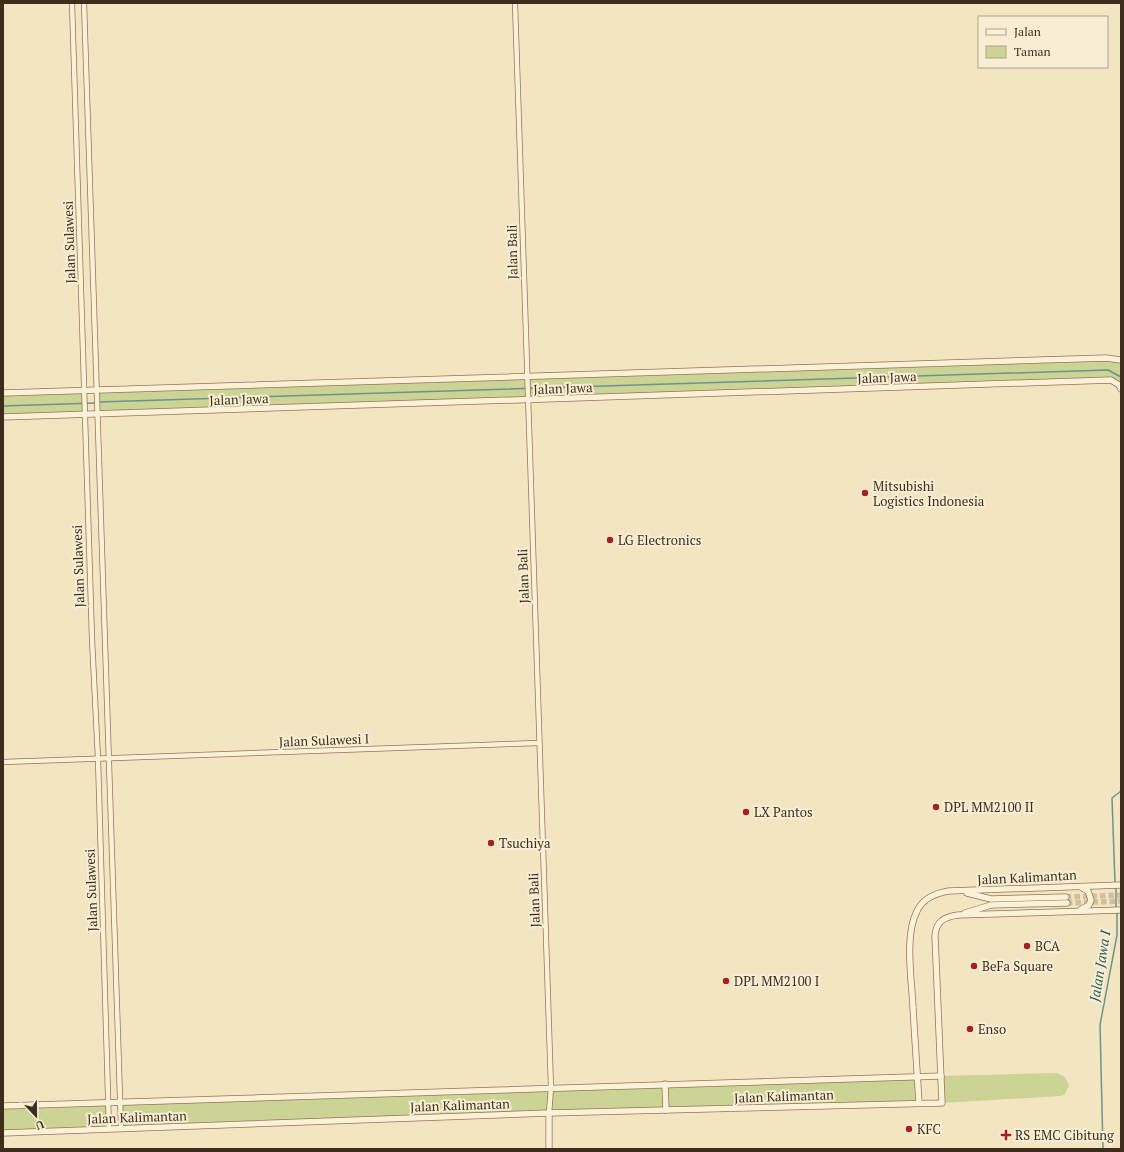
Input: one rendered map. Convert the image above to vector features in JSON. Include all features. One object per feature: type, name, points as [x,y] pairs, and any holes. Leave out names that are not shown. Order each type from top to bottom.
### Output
[{"type":"street","name":"Jalan Sulawesi","points":[[72,3],[109,1129]]},
{"type":"street","name":"Jalan Sulawesi","points":[[84,3],[120,1128]]},
{"type":"street","name":"Jalan Bali","points":[[515,3],[520,124],[526,379],[528,397],[551,1088],[549,1149]]},
{"type":"street","name":"Jalan Jawa","points":[[3,393],[97,393],[1091,358],[1121,360]]},
{"type":"street","name":"Jalan Jawa","points":[[3,417],[85,412],[528,397],[1111,380],[1121,388]]},
{"type":"street","name":"Jalan Sulawesi I","points":[[3,762],[539,743]]},
{"type":"street","name":"Jalan Kalimantan","points":[[919,1103],[911,974],[911,932],[913,920],[917,910],[927,899],[938,893],[957,891],[1121,885]]},
{"type":"street","points":[[1077,886],[1086,889],[1091,900],[1086,907],[1077,911]]},
{"type":"street","points":[[957,891],[991,899],[1067,900],[991,905],[958,915]]},
{"type":"street","name":"Jalan Kalimantan","points":[[3,1133],[549,1113],[942,1103],[936,928],[940,921],[946,917],[958,915],[1121,910]]},
{"type":"street","name":"Jalan Kalimantan","points":[[3,1106],[941,1076]]},
{"type":"street","points":[[665,1084],[666,1110]]},
{"type":"green space","points":[[1121,360],[1121,389],[1116,382],[97,414],[97,390]]},
{"type":"green space","points":[[84,390],[85,415],[3,417],[3,393]]},
{"type":"green space","points":[[1057,1073],[1065,1077],[1069,1085],[1065,1094],[1061,1096],[942,1103],[941,1076]]},
{"type":"green space","points":[[917,1076],[919,1103],[121,1128],[120,1102]]},
{"type":"green space","points":[[108,1102],[109,1129],[3,1133],[3,1106]]},
{"type":"waterway","points":[[99,402],[1108,370],[1121,377]]},
{"type":"waterway","points":[[3,406],[95,403]]},
{"type":"waterway","name":"Jalan Jawa I","points":[[1115,883],[1112,798],[1121,791]]},
{"type":"waterway","name":"Jalan Jawa I","points":[[1116,887],[1116,909]]},
{"type":"waterway","name":"Jalan Jawa I","points":[[1103,1149],[1100,1025],[1117,935],[1117,913]]},
{"type":"tunnel","points":[[1066,897],[1121,895]]},
{"type":"tunnel","points":[[1067,903],[1121,901]]},
{"type":"place","name":"Mitsubishi Logistics Indonesia","points":[[865,493]]},
{"type":"place","name":"LG Electronics","points":[[610,540]]},
{"type":"place","name":"DPL MM2100 II","points":[[936,807]]},
{"type":"place","name":"LX Pantos","points":[[746,812]]},
{"type":"place","name":"Tsuchiya","points":[[491,843]]},
{"type":"place","name":"BCA","points":[[1027,946]]},
{"type":"place","name":"BeFa Square","points":[[974,966]]},
{"type":"place","name":"DPL MM2100 I","points":[[726,981]]},
{"type":"place","name":"Enso","points":[[970,1029]]},
{"type":"place","name":"KFC","points":[[909,1129]]},
{"type":"place","name":"RS EMC Cibitung","points":[[1006,1135]]}]
